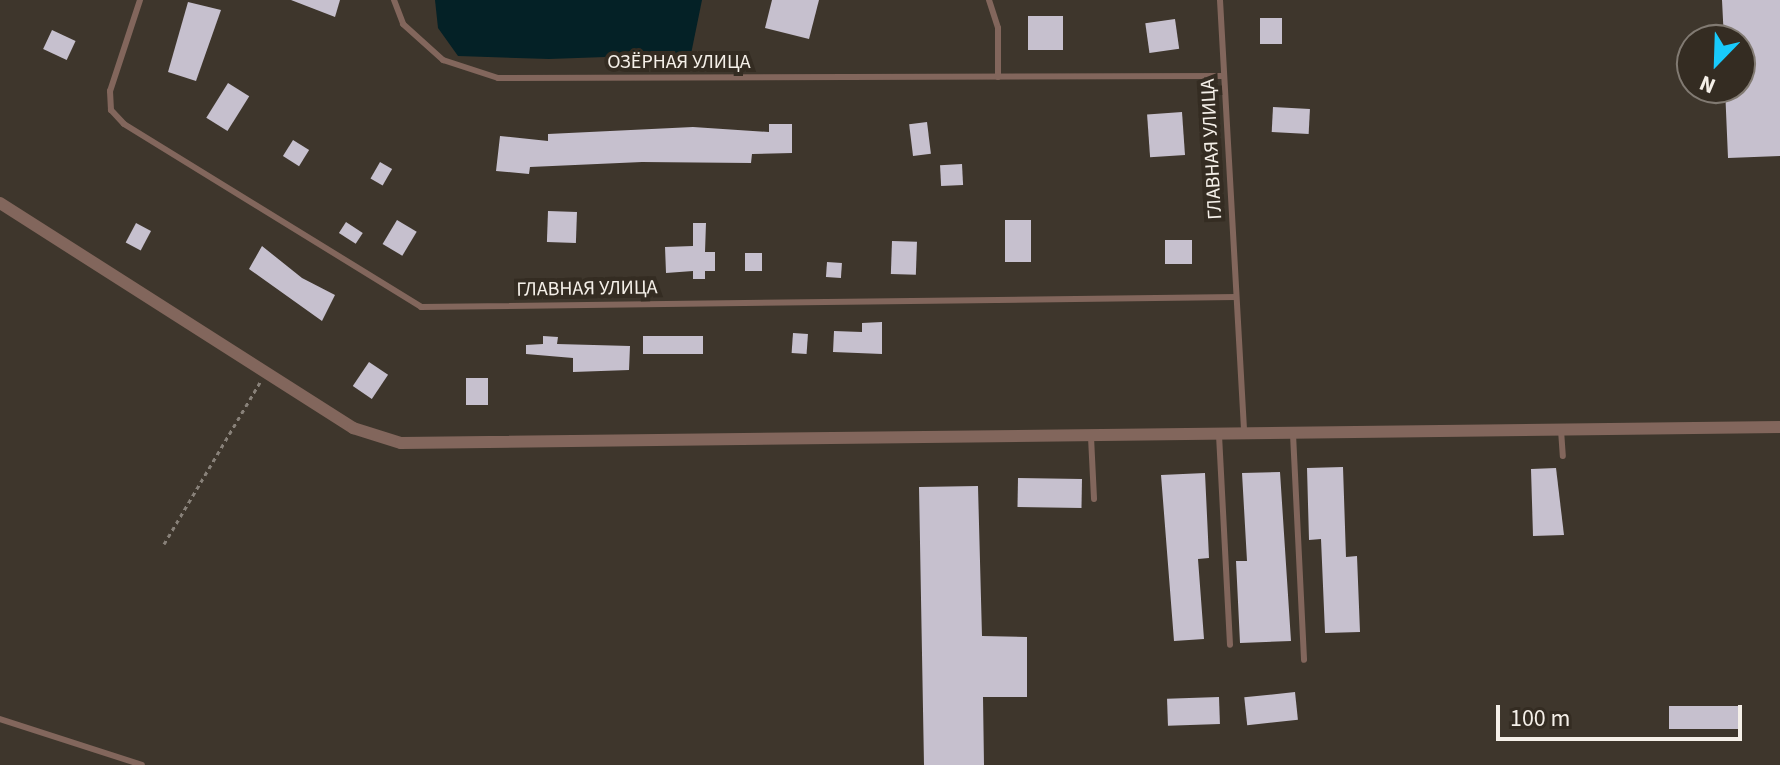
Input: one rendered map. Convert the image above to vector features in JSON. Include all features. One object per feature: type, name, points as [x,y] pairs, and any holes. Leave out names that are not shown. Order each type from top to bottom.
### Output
[{"type":"street","points":[[0,203],[353,428],[375,438],[433,445],[1780,427]]},
{"type":"lane","name":"ГЛАВНАЯ УЛИЦА","points":[[140,0],[110,91],[111,110],[124,124],[421,307],[1236,297]]},
{"type":"lane","name":"ОЗЁРНАЯ УЛИЦА","points":[[394,0],[403,24],[443,60],[498,78],[1224,76]]},
{"type":"lane","points":[[989,0],[998,28],[998,77]]},
{"type":"lane","name":"ГЛАВНАЯ УЛИЦА","points":[[1220,0],[1244,435]]},
{"type":"lane","points":[[1561,430],[1563,456]]},
{"type":"lane","points":[[1293,434],[1304,660]]},
{"type":"lane","points":[[1219,435],[1230,645]]},
{"type":"lane","points":[[1091,437],[1094,499]]},
{"type":"lane","points":[[0,719],[142,765]]},
{"type":"path","points":[[164,544],[262,377]]},
{"type":"water","points":[[435,0],[702,0],[691,54],[549,59],[458,56],[438,28]]},
{"type":"building","points":[[291,0],[340,0],[335,17]]},
{"type":"building","points":[[772,0],[819,0],[809,39],[765,28]]},
{"type":"building","points":[[1722,0],[1780,0],[1780,156],[1728,158],[1726,104],[1756,104],[1756,24],[1723,24]]},
{"type":"building","points":[[188,2],[221,10],[196,81],[168,72]]},
{"type":"building","points":[[1028,16],[1063,16],[1063,50],[1028,50]]},
{"type":"building","points":[[1260,18],[1282,18],[1282,44],[1260,44]]},
{"type":"building","points":[[1175,19],[1179,49],[1149,53],[1145,23]]},
{"type":"building","points":[[52,30],[76,41],[67,60],[43,49]]},
{"type":"building","points":[[228,83],[249,96],[227,131],[206,118]]},
{"type":"building","points":[[1273,107],[1310,109],[1309,134],[1272,132]]},
{"type":"building","points":[[1182,112],[1185,155],[1150,157],[1147,114]]},
{"type":"building","points":[[927,122],[931,154],[913,156],[909,124]]},
{"type":"building","points":[[769,124],[792,124],[792,153],[752,154],[751,163],[642,162],[530,167],[529,174],[496,171],[500,136],[548,141],[548,134],[693,127],[769,132]]},
{"type":"building","points":[[293,140],[309,150],[299,166],[283,156]]},
{"type":"building","points":[[380,162],[392,169],[383,185],[370,178]]},
{"type":"building","points":[[962,164],[963,185],[941,186],[940,165]]},
{"type":"building","points":[[548,211],[577,212],[576,243],[547,242]]},
{"type":"building","points":[[397,220],[417,232],[402,256],[383,244]]},
{"type":"building","points":[[1005,220],[1031,220],[1031,262],[1005,262]]},
{"type":"building","points":[[346,222],[363,233],[356,244],[339,233]]},
{"type":"building","points":[[136,223],[151,231],[141,250],[126,242]]},
{"type":"building","points":[[693,223],[706,223],[705,252],[715,252],[715,271],[705,271],[705,279],[693,279],[693,271],[666,273],[665,247],[693,246]]},
{"type":"building","points":[[1165,240],[1192,240],[1192,264],[1165,264]]},
{"type":"building","points":[[892,241],[917,242],[916,275],[891,274]]},
{"type":"building","points":[[262,246],[302,278],[335,295],[322,321],[249,269]]},
{"type":"building","points":[[745,253],[762,253],[762,271],[745,271]]},
{"type":"building","points":[[827,262],[842,263],[841,278],[826,277]]},
{"type":"building","points":[[882,322],[882,354],[833,352],[834,331],[862,332],[862,323]]},
{"type":"building","points":[[793,333],[808,334],[807,354],[792,353]]},
{"type":"building","points":[[543,336],[558,337],[557,344],[630,346],[629,370],[573,372],[573,358],[526,354],[526,345],[543,344]]},
{"type":"building","points":[[643,336],[703,336],[703,354],[643,354]]},
{"type":"building","points":[[369,362],[388,375],[372,399],[353,386]]},
{"type":"building","points":[[466,378],[488,378],[488,405],[466,405]]},
{"type":"building","points":[[1343,467],[1346,557],[1357,556],[1360,632],[1325,633],[1321,539],[1309,540],[1307,468]]},
{"type":"building","points":[[1556,468],[1564,535],[1533,536],[1531,469]]},
{"type":"building","points":[[1280,472],[1291,641],[1240,643],[1236,561],[1247,561],[1242,473]]},
{"type":"building","points":[[1205,473],[1209,558],[1198,559],[1204,639],[1174,641],[1161,475]]},
{"type":"building","points":[[1018,478],[1082,479],[1081,508],[1017,507]]},
{"type":"building","points":[[978,486],[982,636],[1027,637],[1027,697],[983,697],[984,765],[924,765],[919,487]]},
{"type":"building","points":[[1295,692],[1298,720],[1247,725],[1244,697]]},
{"type":"building","points":[[1219,697],[1220,724],[1168,726],[1167,699]]},
{"type":"building","points":[[1669,706],[1741,706],[1741,729],[1669,729]]}]
